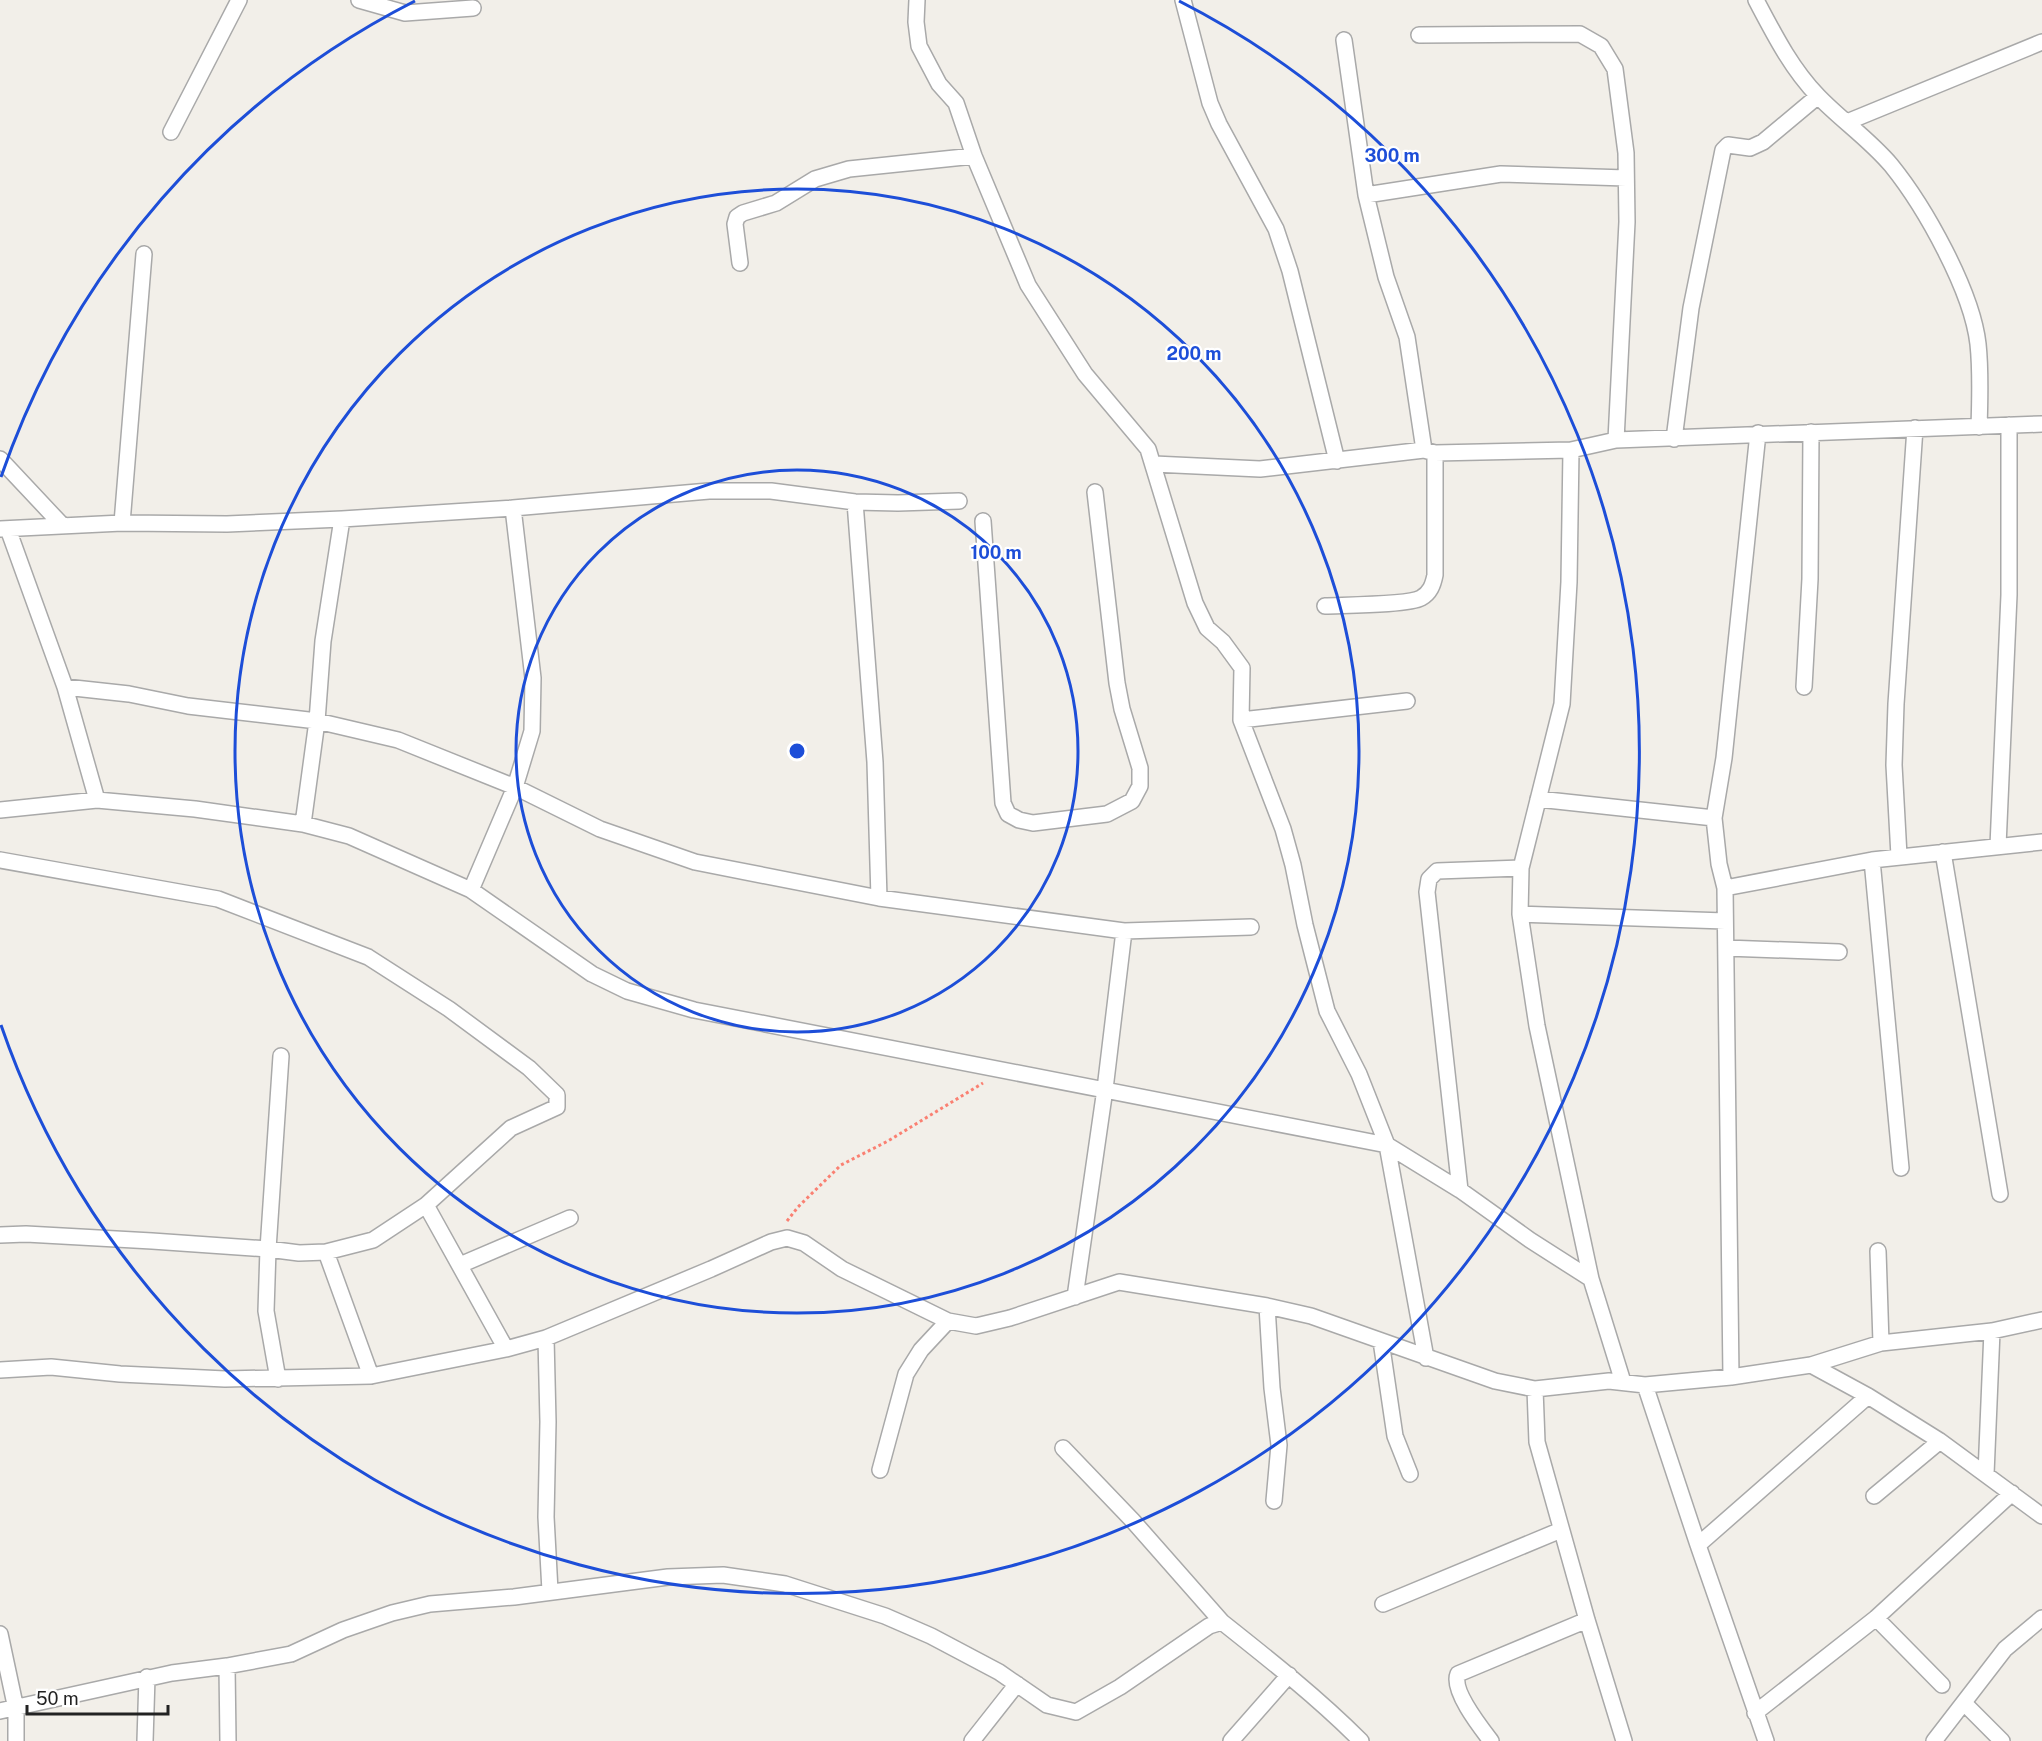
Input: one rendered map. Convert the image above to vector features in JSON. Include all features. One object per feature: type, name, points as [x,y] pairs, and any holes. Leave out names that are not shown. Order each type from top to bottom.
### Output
[{"type":"street","points":[[171,132],[239,0]]},
{"type":"street","points":[[359,0],[405,13],[473,8]]},
{"type":"street","points":[[916,0],[919,46],[939,84],[956,103],[974,156],[1028,285],[1085,374],[1148,449],[1195,603],[1208,628],[1223,642],[1242,668],[1241,720],[1283,829],[1327,1011],[1359,1074],[1387,1145],[1426,1358]]},
{"type":"street","points":[[1183,0],[1210,103],[1276,229],[1290,271],[1336,460]]},
{"type":"street","points":[[1756,0],[1790,61],[1818,96],[1890,164],[1948,256],[1967,300],[1978,342],[1979,427]]},
{"type":"street","points":[[1419,35],[1580,34],[1601,46],[1615,69],[1626,153],[1627,222],[1616,440]]},
{"type":"street","points":[[1325,606],[1419,599],[1432,588],[1435,575],[1430,451],[1407,337],[1386,277],[1366,195],[1344,40]]},
{"type":"street","points":[[1847,122],[2042,42]]},
{"type":"street","points":[[1674,439],[1691,308],[1723,150],[1728,145],[1750,148],[1763,142],[1818,96]]},
{"type":"street","points":[[740,263],[735,224],[737,217],[776,203],[815,179],[849,169],[974,156]]},
{"type":"street","points":[[1366,195],[1501,174],[1626,178]]},
{"type":"street","points":[[122,523],[144,254]]},
{"type":"street","points":[[1154,464],[1260,469],[1430,451],[1571,450],[1616,440],[2042,424]]},
{"type":"street","points":[[1998,846],[2009,595],[2009,425]]},
{"type":"street","points":[[1899,856],[1894,765],[1915,428]]},
{"type":"street","points":[[1804,687],[1809,579],[1811,432]]},
{"type":"street","points":[[1731,1377],[1725,888],[1719,864],[1714,818],[1724,758],[1758,433]]},
{"type":"street","points":[[1571,450],[1569,582],[1562,704],[1521,868],[1520,914],[1537,1026],[1591,1279],[1623,1382]]},
{"type":"street","points":[[0,459],[62,525]]},
{"type":"street","points":[[97,800],[65,687],[4,529],[122,523],[228,524],[342,519],[513,508],[709,491],[771,491],[855,502],[959,501]]},
{"type":"street","points":[[983,520],[1003,803],[1008,814],[1019,820],[1033,822],[1107,814],[1132,801],[1140,786],[1140,768],[1122,709],[1117,682],[1095,492]]},
{"type":"street","points":[[855,502],[875,762],[879,898]]},
{"type":"street","points":[[471,890],[515,787],[532,731],[533,678],[513,508]]},
{"type":"street","points":[[303,824],[317,721],[323,641],[342,519]]},
{"type":"street","points":[[65,687],[129,694],[188,706],[317,721],[398,740],[515,787],[600,829],[695,862],[879,898],[1124,931],[1251,927]]},
{"type":"street","points":[[1241,720],[1407,701]]},
{"type":"street","points":[[1538,799],[1714,818]]},
{"type":"street","points":[[0,810],[97,800],[195,809],[303,824],[349,836],[471,890],[592,974],[627,991],[694,1010],[1387,1145],[1460,1190],[1530,1240],[1591,1279]]},
{"type":"street","points":[[1725,888],[1899,856],[2042,842]]},
{"type":"street","points":[[1943,852],[2000,1194]]},
{"type":"street","points":[[0,860],[218,899],[368,957],[449,1009],[529,1068],[557,1095],[557,1107],[511,1128],[426,1205],[373,1240],[326,1252],[298,1253],[268,1249],[26,1234],[0,1235]]},
{"type":"street","points":[[1872,860],[1901,1168]]},
{"type":"street","points":[[1460,1190],[1428,904],[1429,879],[1437,871],[1521,868]]},
{"type":"street","points":[[1520,914],[1725,921]]},
{"type":"street","points":[[1075,1297],[1105,1089],[1124,931]]},
{"type":"street","points":[[1726,948],[1839,952]]},
{"type":"street","points":[[278,1379],[266,1311],[281,1056]]},
{"type":"street","points":[[426,1205],[506,1349]]},
{"type":"street","points":[[460,1264],[570,1218]]},
{"type":"street","points":[[0,1370],[51,1367],[141,1375],[278,1379],[371,1376],[506,1349],[546,1338],[771,1242],[787,1238],[804,1243],[842,1269],[948,1321],[976,1326],[1010,1318],[1119,1282],[1267,1306],[1311,1316],[1495,1382],[1535,1389],[1609,1381],[1645,1385],[1731,1377],[1811,1365],[1881,1343],[1992,1330],[2042,1320]]},
{"type":"street","points":[[1878,1251],[1881,1343]]},
{"type":"street","points":[[326,1252],[371,1376]]},
{"type":"street","points":[[1267,1306],[1278,1445],[1274,1501]]},
{"type":"street","points":[[880,1470],[906,1374],[921,1350],[948,1321]]},
{"type":"street","points":[[1986,1474],[1992,1330]]},
{"type":"street","points":[[546,1338],[548,1422],[546,1517],[550,1591]]},
{"type":"street","points":[[1381,1341],[1395,1436],[1410,1474]]},
{"type":"street","points":[[1811,1365],[1868,1396],[1940,1441],[2042,1516]]},
{"type":"street","points":[[1645,1385],[1766,1741]]},
{"type":"street","points":[[1535,1389],[1537,1443],[1624,1741]]},
{"type":"street","points":[[1698,1545],[1868,1396]]},
{"type":"street","points":[[1874,1496],[1940,1441]]},
{"type":"street","points":[[1063,1448],[1133,1521],[1222,1622],[1289,1675],[1331,1711],[1361,1741]]},
{"type":"street","points":[[1755,1713],[1876,1618],[2012,1493]]},
{"type":"street","points":[[1383,1604],[1562,1530]]},
{"type":"street","points":[[0,1711],[147,1677],[291,1654],[343,1630],[392,1613],[430,1604],[514,1597],[696,1575],[733,1576],[785,1584],[885,1616],[931,1636],[999,1672],[1047,1705],[1076,1712],[1120,1687],[1209,1626],[1222,1622]]},
{"type":"street","points":[[1876,1618],[1942,1685]]},
{"type":"street","points":[[1934,1741],[2005,1649],[2042,1618]]},
{"type":"street","points":[[1491,1741],[1457,1688],[1455,1680],[1458,1674],[1587,1620]]},
{"type":"street","points":[[0,1634],[16,1709],[16,1741]]},
{"type":"street","points":[[227,1666],[228,1741]]},
{"type":"street","points":[[1231,1741],[1289,1675]]},
{"type":"street","points":[[145,1741],[147,1677]]},
{"type":"street","points":[[972,1741],[1017,1684]]},
{"type":"street","points":[[1964,1702],[2002,1741]]},
{"type":"path","points":[[771,1242],[798,1207],[842,1165],[888,1141],[1003,1071]]}]
